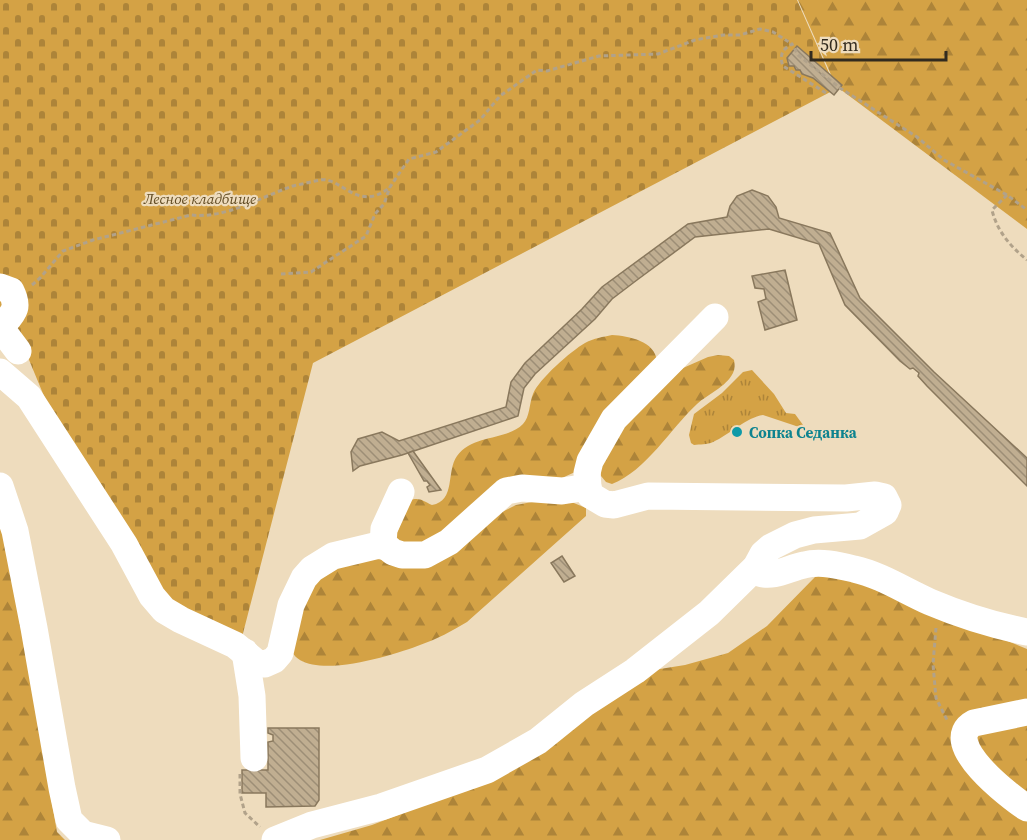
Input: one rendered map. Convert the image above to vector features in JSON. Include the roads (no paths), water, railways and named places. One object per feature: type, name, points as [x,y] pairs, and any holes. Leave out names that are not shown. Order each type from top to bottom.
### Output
[{"type":"street","points":[[6,289],[16,302],[15,310],[0,327],[18,351]]},
{"type":"street","points":[[270,836],[381,807],[487,770],[538,741],[584,704],[635,671],[709,613],[756,567],[763,554],[784,539],[814,530],[860,526],[885,512],[888,505],[884,497],[875,495],[846,498],[648,496],[614,505],[605,504],[590,495],[587,473],[590,461],[614,419],[715,317]]},
{"type":"street","points":[[0,372],[29,397],[124,544],[152,596],[164,610],[223,638],[257,663],[265,664],[274,660],[280,653],[291,605],[304,578],[312,569],[333,556],[383,544]]},
{"type":"street","points":[[0,486],[15,531],[69,819],[83,834],[107,840]]},
{"type":"street","points":[[383,544],[393,552],[402,555],[425,555],[449,542],[506,491],[522,488],[562,491],[588,487]]},
{"type":"street","points":[[383,544],[384,529],[401,492]]},
{"type":"street","points":[[756,567],[759,573],[767,576],[805,564],[823,563],[841,566],[881,578],[979,622],[1027,632]]},
{"type":"street","points":[[245,652],[252,696],[254,758]]},
{"type":"street","points":[[1027,712],[969,732],[974,761],[994,783],[1027,808]]},
{"type":"place","name":"Сопка Седанка","points":[[737,432]]},
{"type":"park label","name":"Лесное кладбище","points":[[200,198]]}]
